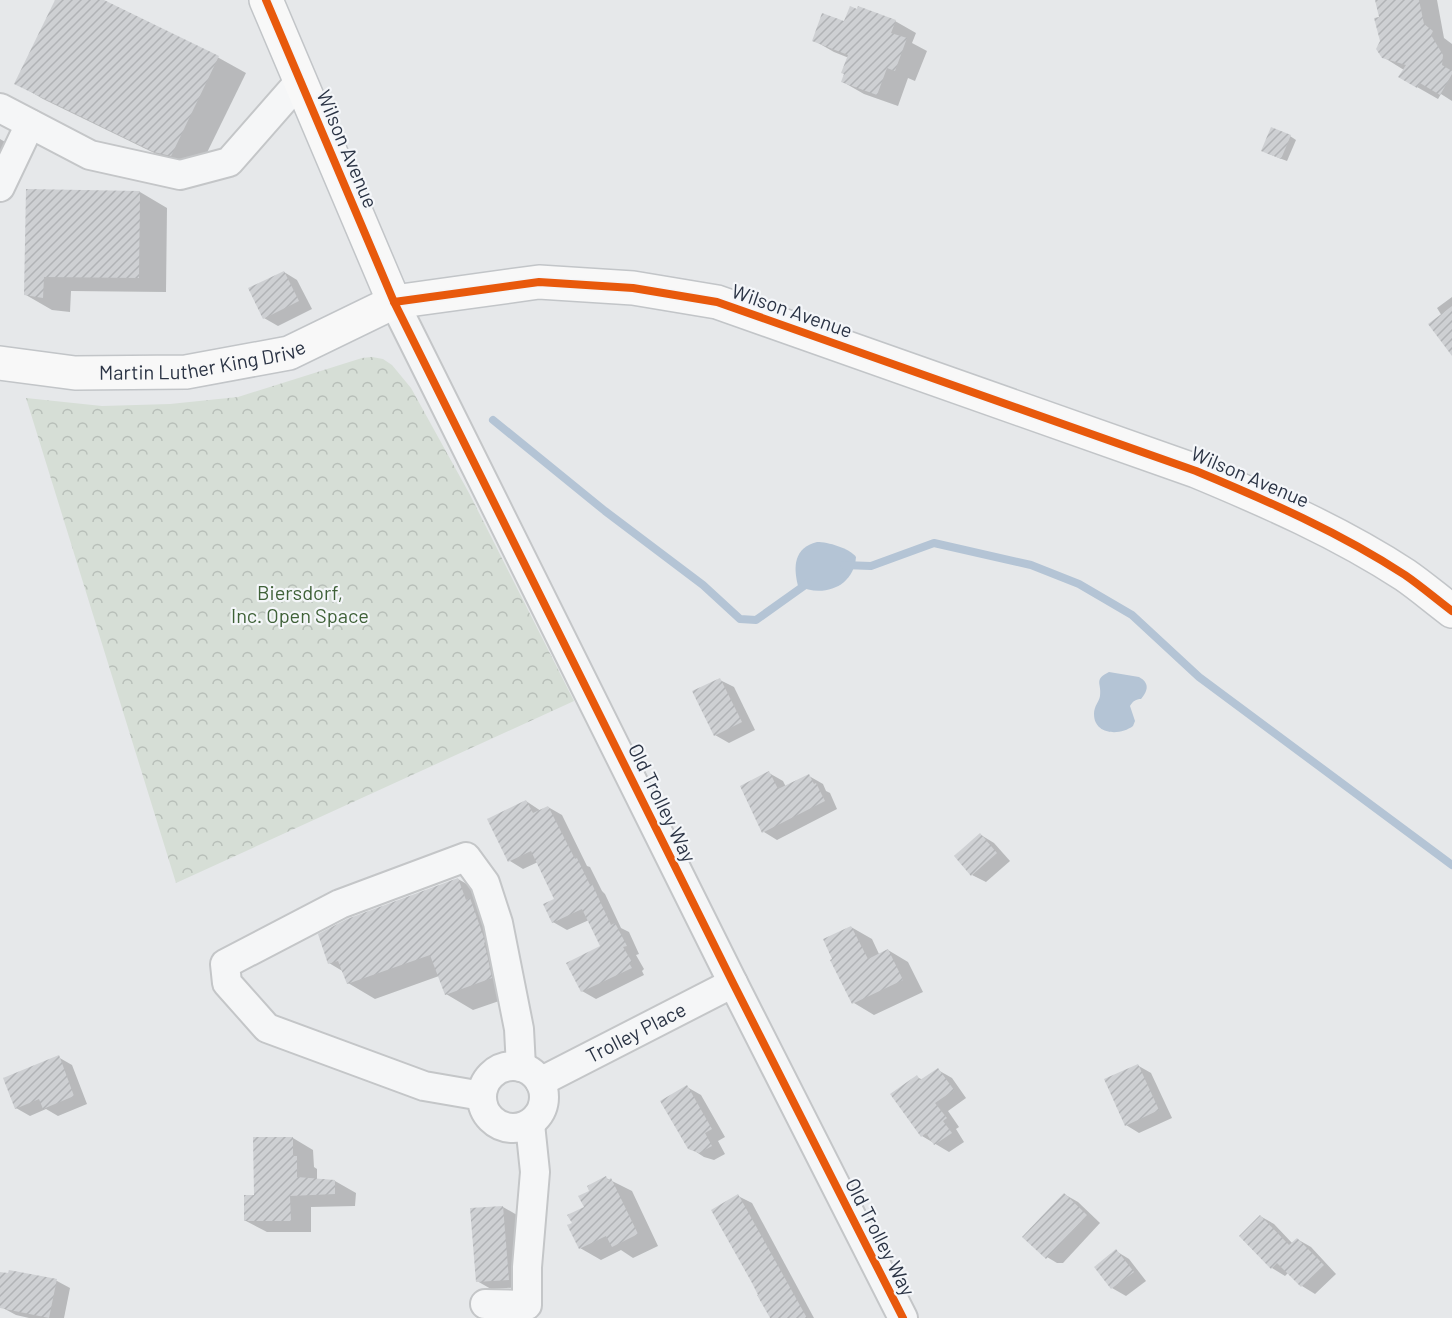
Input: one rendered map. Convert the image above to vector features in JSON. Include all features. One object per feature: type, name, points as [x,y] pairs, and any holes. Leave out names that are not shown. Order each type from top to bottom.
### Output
[{"type":"main road","name":"Wilson Avenue","points":[[266,0],[394,302],[539,282],[633,288],[717,302],[1196,471],[1252,494],[1303,517],[1357,546],[1405,576],[1452,611]]},
{"type":"main road","name":"Martin Luther King Drive","points":[[0,363],[75,373],[186,372],[289,353],[394,302]]},
{"type":"street","points":[[0,108],[90,155],[180,175],[229,162],[300,81]]},
{"type":"street","points":[[0,187],[30,124]]},
{"type":"street","name":"Old Trolley Way","points":[[394,302],[733,983],[903,1318]]},
{"type":"street","points":[[466,857],[485,883],[498,923],[519,1029],[531,1074],[544,1091],[542,1110],[530,1124],[507,1128],[494,1122],[489,1116],[483,1107],[482,1096],[424,1086],[267,1028],[226,983],[225,964],[340,904],[466,857]]},
{"type":"street","name":"Trolley Place","points":[[482,1096],[484,1085],[499,1069],[510,1066],[531,1074],[733,983]]},
{"type":"street","points":[[485,1304],[527,1305],[527,1267],[535,1172],[530,1124]]},
{"type":"green space","name":"Biersdorf, Inc. Open Space","points":[[362,358],[383,359],[392,365],[411,388],[469,493],[574,701],[176,883],[26,398],[102,406],[170,404],[238,397]]},
{"type":"water","points":[[817,542],[838,546],[856,557],[850,576],[843,583],[827,590],[817,591],[798,586],[796,579],[796,565],[800,553],[809,545]]},
{"type":"water","points":[[1109,672],[1139,677],[1146,684],[1146,690],[1141,699],[1130,706],[1135,721],[1133,726],[1115,732],[1103,730],[1098,726],[1094,714],[1100,696],[1099,682],[1101,677]]},
{"type":"building","points":[[55,0],[104,0],[219,56],[171,156],[154,152],[14,84]]},
{"type":"building","points":[[1375,0],[1419,0],[1424,24],[1433,31],[1431,35],[1443,55],[1442,65],[1452,71],[1440,95],[1420,83],[1417,88],[1398,77],[1406,65],[1382,58],[1376,49],[1380,41],[1374,18],[1379,17]]},
{"type":"building","points":[[850,6],[857,9],[858,6],[896,20],[891,33],[907,38],[895,71],[887,68],[877,95],[841,82],[844,74],[841,73],[848,55],[812,41],[822,13],[844,21]]},
{"type":"building","points":[[1271,127],[1291,135],[1281,159],[1261,151]]},
{"type":"building","points":[[26,189],[140,191],[139,278],[44,277],[43,298],[24,295]]},
{"type":"building","points":[[284,271],[299,301],[263,319],[248,288]]},
{"type":"building","points":[[1452,306],[1452,356],[1428,324]]},
{"type":"building","points":[[720,678],[742,722],[714,736],[692,691]]},
{"type":"building","points":[[769,771],[778,789],[809,774],[825,801],[762,833],[740,786]]},
{"type":"building","points":[[526,800],[533,813],[548,806],[575,859],[577,858],[590,885],[592,884],[611,925],[615,923],[627,946],[623,947],[632,962],[629,963],[632,968],[581,992],[566,963],[600,946],[582,909],[552,923],[543,904],[554,899],[531,851],[508,862],[487,819]]},
{"type":"building","points":[[980,833],[997,853],[971,876],[954,856]]},
{"type":"building","points":[[458,878],[466,900],[470,898],[484,938],[492,978],[445,995],[430,955],[347,984],[338,961],[328,964],[318,934],[347,919]]},
{"type":"building","points":[[851,926],[868,959],[888,949],[903,980],[852,1004],[830,960],[832,959],[823,939]]},
{"type":"building","points":[[59,1055],[74,1096],[43,1109],[39,1099],[15,1109],[3,1078]]},
{"type":"building","points":[[1138,1064],[1159,1110],[1125,1126],[1104,1079]]},
{"type":"building","points":[[938,1068],[954,1090],[935,1103],[947,1118],[943,1121],[952,1133],[934,1145],[926,1133],[921,1137],[890,1094],[917,1075],[920,1080]]},
{"type":"building","points":[[687,1085],[712,1129],[705,1133],[712,1146],[699,1153],[688,1149],[660,1101]]},
{"type":"building","points":[[253,1137],[293,1137],[293,1156],[297,1156],[297,1177],[335,1180],[335,1194],[290,1196],[291,1221],[244,1221],[244,1195],[254,1195]]},
{"type":"building","points":[[606,1176],[608,1180],[611,1178],[638,1234],[612,1247],[606,1236],[579,1249],[567,1225],[572,1223],[567,1215],[584,1207],[578,1196],[589,1191],[587,1186]]},
{"type":"building","points":[[1064,1193],[1087,1215],[1046,1259],[1022,1237]]},
{"type":"building","points":[[738,1194],[807,1318],[770,1318],[757,1295],[711,1210]]},
{"type":"building","points":[[503,1206],[509,1280],[476,1282],[470,1208]]},
{"type":"building","points":[[1260,1215],[1289,1245],[1297,1238],[1324,1265],[1301,1287],[1277,1263],[1271,1269],[1239,1236]]},
{"type":"building","points":[[1116,1249],[1134,1272],[1111,1289],[1094,1267]]},
{"type":"building","points":[[9,1270],[57,1279],[49,1318],[0,1308],[0,1272],[8,1273]]},
{"type":"waterway","points":[[493,420],[605,511],[703,585],[740,619],[756,620],[808,583]]},
{"type":"waterway","points":[[844,565],[871,566],[934,543],[1031,565],[1079,584],[1132,615],[1199,677],[1452,865]]},
{"type":"cycle path","points":[[266,0],[394,302],[733,983],[903,1318]]},
{"type":"cycle path","points":[[394,302],[539,282],[633,288],[717,302],[1223,482],[1303,518],[1380,559],[1452,611]]}]
